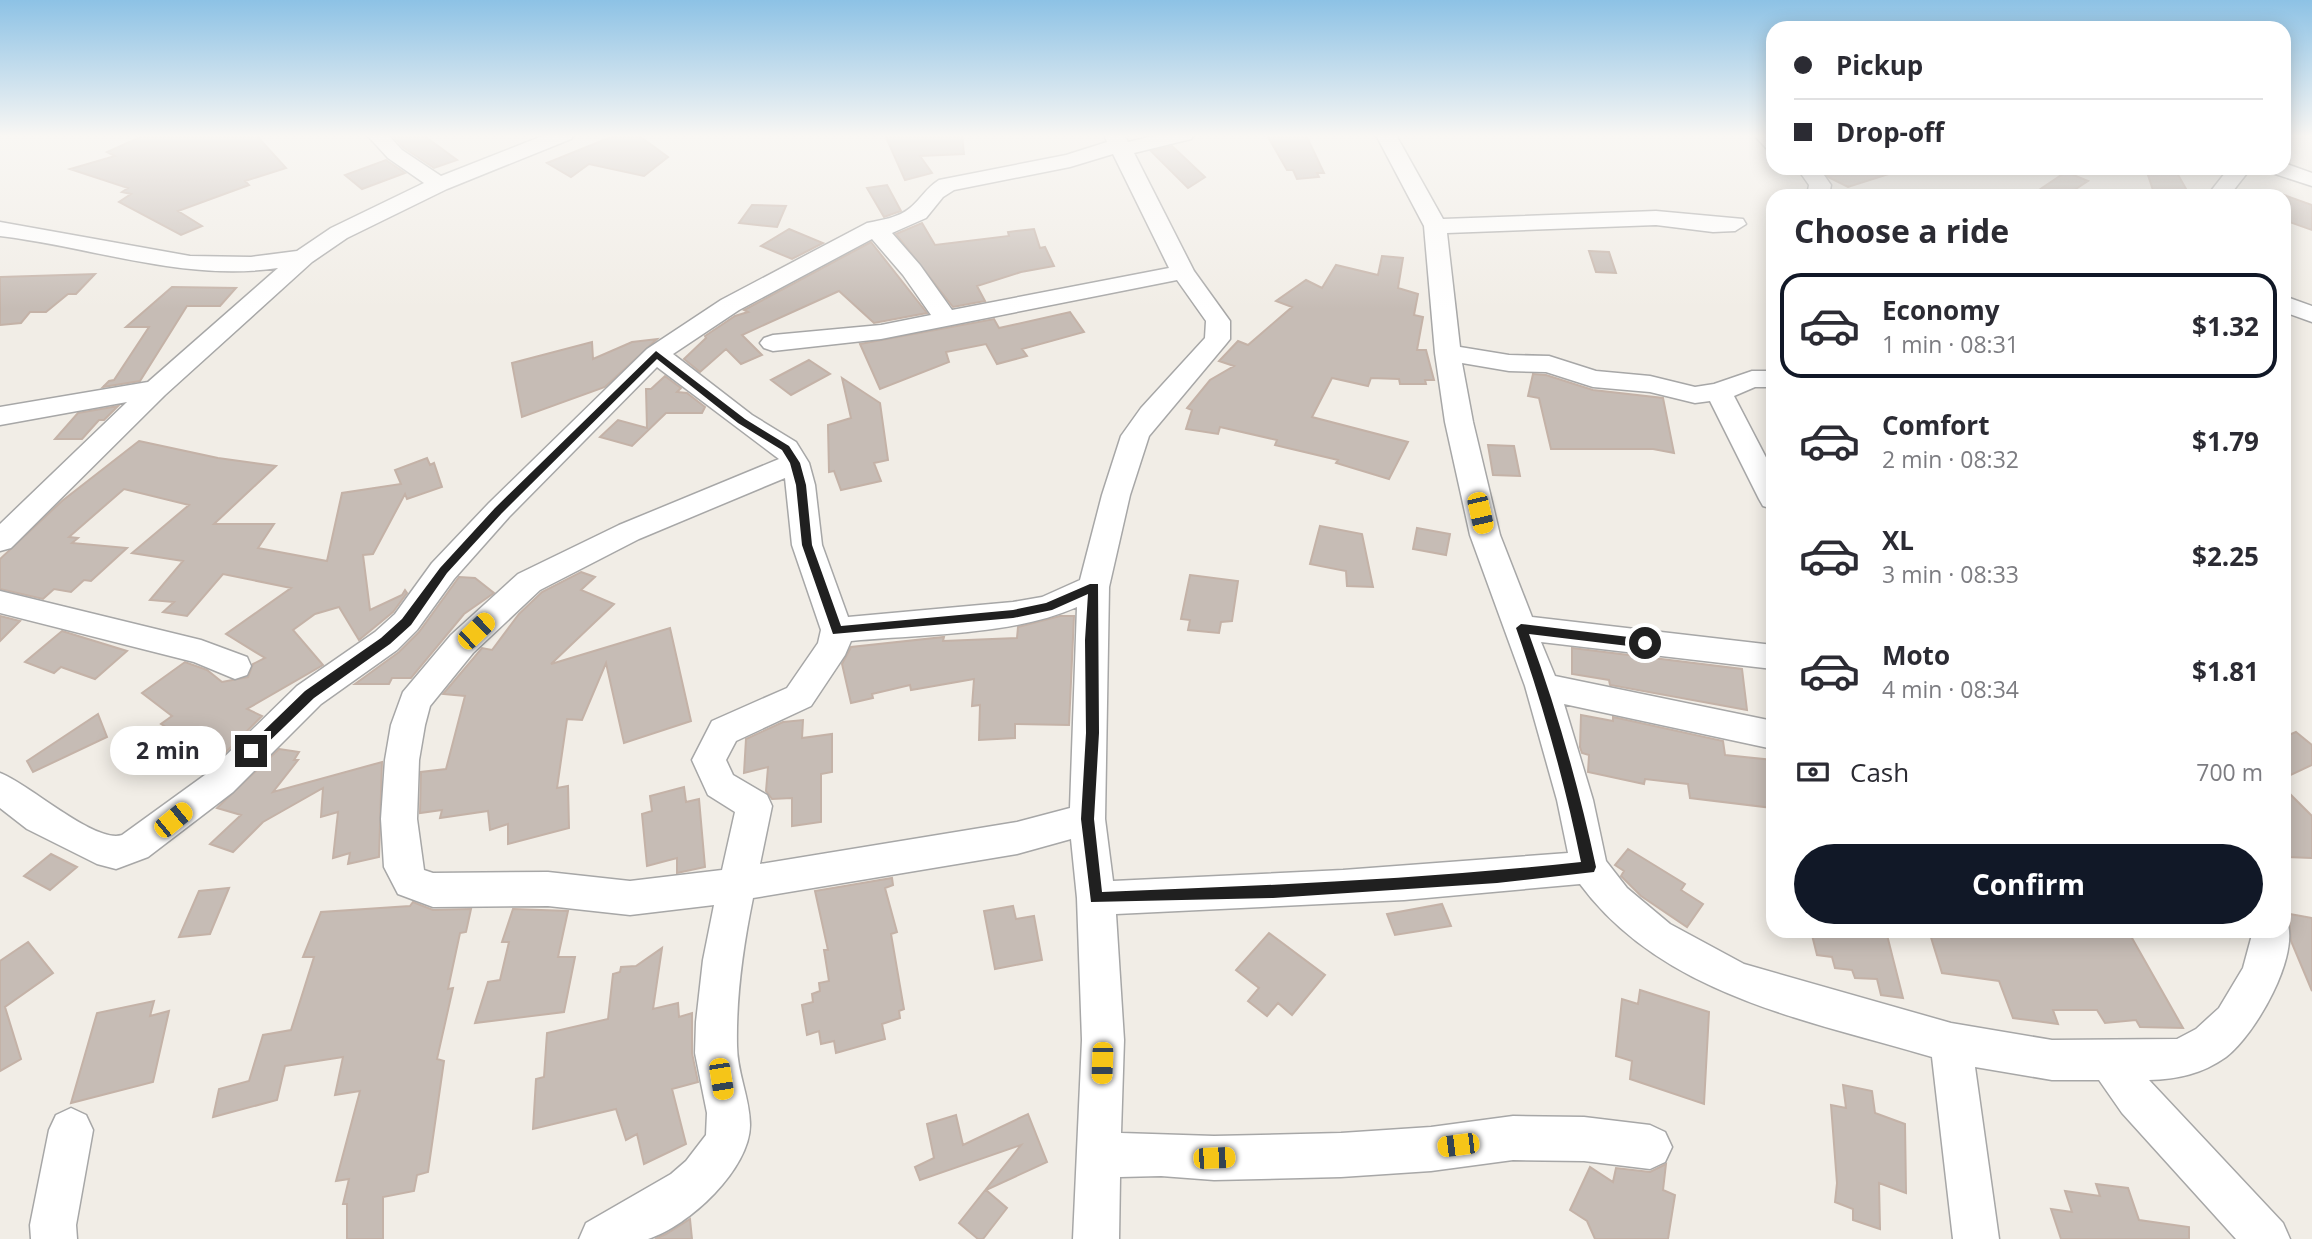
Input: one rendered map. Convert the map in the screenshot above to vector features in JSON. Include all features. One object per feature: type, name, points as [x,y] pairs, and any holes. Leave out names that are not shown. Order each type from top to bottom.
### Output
[{"type":"street","points":[[0,541],[156,389],[304,257],[339,233],[421,193]]},
{"type":"street","points":[[0,788],[40,818],[97,848],[116,853],[135,846],[221,782],[309,695],[386,641],[407,622],[443,571],[499,510],[656,354],[730,305],[833,253],[875,228],[887,228],[918,213],[934,193]]},
{"type":"street","points":[[1096,1239],[1103,1040],[1096,898],[1087,819],[1092,733],[1091,640],[1094,587],[1116,495],[1135,436],[1150,414],[1217,339],[1218,321],[1183,272],[1143,193]]},
{"type":"street","points":[[1418,193],[1436,226],[1448,353],[1459,422],[1485,535],[1542,686],[1575,800],[1589,867],[1614,900],[1656,936],[1735,980],[1951,1044],[2052,1060],[2111,1062],[2180,1059],[2211,1043],[2233,1022],[2261,974],[2270,938]]},
{"type":"street","points":[[1436,226],[1480,228],[1536,221],[1587,223],[1656,218],[1713,225],[1735,224]]},
{"type":"street","points":[[875,228],[912,270],[946,319]]},
{"type":"street","points":[[0,229],[47,234],[108,248],[211,264],[238,265],[304,257]]},
{"type":"street","points":[[773,343],[828,339],[946,319],[1183,272]]},
{"type":"street","points":[[2291,306],[2312,315]]},
{"type":"street","points":[[1448,353],[1509,363],[1549,364],[1593,379],[1650,384],[1695,395],[1719,392],[1752,379],[1766,379]]},
{"type":"street","points":[[602,1239],[699,1179],[719,1157],[726,1143],[729,1129],[716,1053],[720,973],[754,806],[720,785],[709,760],[724,731],[799,697],[834,646],[837,631],[807,545],[801,485],[795,463],[786,448],[742,421],[656,354]]},
{"type":"street","points":[[0,416],[156,389]]},
{"type":"street","points":[[1719,392],[1766,485]]},
{"type":"street","points":[[795,463],[629,532],[529,582],[462,644],[415,701],[402,760],[399,819],[403,867],[411,881],[420,887],[433,890],[548,889],[630,898],[677,894],[1017,838],[1087,819]]},
{"type":"street","points":[[837,631],[1013,614],[1048,607],[1094,587]]},
{"type":"street","points":[[0,602],[201,652],[235,666]]},
{"type":"street","points":[[1521,628],[1766,656]]},
{"type":"street","points":[[1542,686],[1766,734]]},
{"type":"street","points":[[1096,898],[1273,892],[1497,877],[1589,867]]},
{"type":"street","points":[[1951,1044],[1976,1239]]},
{"type":"street","points":[[2111,1062],[2137,1098],[2267,1239]]},
{"type":"street","points":[[54,1239],[53,1224],[71,1130]]},
{"type":"street","points":[[1099,1156],[1161,1154],[1214,1158],[1341,1154],[1431,1149],[1513,1139],[1584,1139],[1650,1147]]},
{"type":"building","points":[[126,193],[228,193],[178,211],[202,226],[181,235],[119,202],[131,194]]},
{"type":"building","points":[[870,193],[891,193],[901,211],[884,217]]},
{"type":"building","points":[[2291,198],[2312,205],[2312,230],[2291,222]]},
{"type":"building","points":[[752,205],[786,206],[777,227],[739,223]]},
{"type":"building","points":[[922,223],[935,245],[1009,236],[1008,232],[1034,229],[1040,248],[1045,247],[1054,266],[1021,272],[977,286],[985,301],[953,307],[896,234]]},
{"type":"building","points":[[789,229],[823,243],[792,259],[761,246]]},
{"type":"building","points":[[871,242],[927,313],[874,323],[839,291],[742,335],[762,355],[741,364],[726,349],[700,372],[684,359],[705,336],[735,316],[748,312],[744,310]]},
{"type":"building","points":[[1589,251],[1609,252],[1616,273],[1596,272]]},
{"type":"building","points":[[1382,256],[1403,258],[1398,288],[1418,294],[1414,315],[1423,317],[1417,350],[1426,350],[1434,380],[1425,380],[1426,384],[1400,384],[1399,379],[1371,378],[1368,386],[1332,378],[1312,417],[1408,442],[1389,479],[1336,463],[1338,460],[1275,445],[1277,440],[1220,427],[1218,434],[1186,429],[1192,410],[1187,408],[1210,380],[1234,366],[1219,361],[1238,341],[1248,345],[1292,307],[1276,301],[1306,280],[1322,288],[1336,265],[1378,275]]},
{"type":"building","points":[[95,274],[76,294],[68,294],[46,312],[30,312],[21,323],[0,325],[0,277]]},
{"type":"building","points":[[172,287],[236,288],[220,306],[187,306],[140,381],[103,387],[114,380],[149,327],[126,327]]},
{"type":"building","points":[[1070,312],[1084,332],[1022,349],[1027,356],[997,364],[986,344],[946,352],[949,362],[880,389],[860,344],[994,319],[999,328]]},
{"type":"building","points":[[657,339],[605,387],[522,417],[512,363],[592,342],[593,359],[632,342]]},
{"type":"building","points":[[809,360],[830,374],[791,395],[771,380]]},
{"type":"building","points":[[1533,374],[1546,375],[1593,390],[1663,398],[1674,453],[1653,449],[1551,449],[1539,398],[1528,396]]},
{"type":"building","points":[[665,376],[681,388],[677,392],[687,393],[705,407],[702,413],[666,413],[632,446],[600,437],[618,420],[647,428],[646,389],[651,389]]},
{"type":"building","points":[[842,378],[880,403],[888,460],[874,463],[881,481],[841,490],[834,471],[829,472],[828,425],[851,418]]},
{"type":"building","points":[[118,406],[104,420],[99,420],[82,439],[55,439],[78,413]]},
{"type":"building","points":[[139,441],[218,458],[276,466],[214,524],[274,524],[258,548],[327,561],[342,493],[401,484],[395,470],[427,458],[430,465],[434,463],[442,487],[407,499],[405,494],[373,554],[363,555],[370,610],[402,595],[405,590],[407,593],[393,612],[359,640],[339,607],[315,614],[293,630],[323,665],[247,709],[262,716],[214,764],[166,734],[171,730],[161,724],[172,716],[142,693],[185,662],[207,670],[222,682],[248,677],[253,664],[265,658],[226,634],[291,588],[223,574],[187,616],[163,612],[174,602],[150,600],[183,561],[132,553],[189,505],[124,489],[69,537],[78,538],[72,543],[127,548],[91,581],[84,580],[71,592],[54,589],[43,599],[0,589],[0,559],[62,501]]},
{"type":"building","points":[[1488,445],[1514,446],[1520,476],[1493,475]]},
{"type":"building","points":[[1320,526],[1362,534],[1373,587],[1347,586],[1346,571],[1310,564]]},
{"type":"building","points":[[1417,528],[1450,534],[1446,555],[1413,549]]},
{"type":"building","points":[[581,572],[595,577],[581,590],[614,604],[551,664],[670,628],[691,721],[624,743],[606,663],[582,720],[567,719],[557,788],[568,786],[569,828],[508,844],[508,824],[490,830],[488,811],[440,818],[442,810],[420,813],[421,772],[446,769],[465,696],[443,694],[482,648],[492,650],[519,614],[542,592]]},
{"type":"building","points":[[1190,575],[1238,581],[1232,621],[1221,622],[1219,633],[1188,630],[1190,620],[1181,619]]},
{"type":"building","points":[[459,577],[475,578],[494,593],[464,614],[411,678],[392,678],[389,684],[355,684],[399,652],[419,632]]},
{"type":"building","points":[[0,616],[20,621],[0,641]]},
{"type":"building","points":[[1060,616],[1074,616],[1069,725],[1015,724],[1015,738],[979,740],[980,705],[972,706],[974,679],[911,690],[910,685],[872,694],[873,698],[851,703],[842,664],[851,647],[944,637],[943,641],[1017,638],[1018,627]]},
{"type":"building","points":[[62,631],[127,651],[95,679],[61,667],[54,673],[25,662]]},
{"type":"building","points":[[1572,648],[1742,669],[1747,710],[1610,685],[1609,680],[1572,674]]},
{"type":"building","points":[[98,714],[107,737],[33,772],[27,761]]},
{"type":"building","points":[[1581,715],[1613,721],[1613,717],[1723,741],[1725,755],[1766,759],[1766,807],[1690,798],[1688,784],[1645,779],[1644,784],[1588,772],[1589,755],[1582,753]]},
{"type":"building","points":[[803,720],[802,738],[832,734],[832,772],[821,774],[821,822],[792,826],[792,798],[772,799],[766,791],[768,767],[744,773],[746,739],[783,722]]},
{"type":"building","points":[[2296,732],[2312,745],[2312,765],[2291,775],[2291,734]]},
{"type":"building","points":[[279,749],[299,752],[294,760],[298,760],[273,792],[382,762],[379,857],[348,864],[350,853],[333,858],[338,812],[321,817],[323,788],[263,822],[233,852],[210,844],[241,815],[217,808]]},
{"type":"building","points":[[684,787],[686,802],[699,799],[705,867],[677,873],[677,858],[647,866],[642,814],[652,811],[650,796]]},
{"type":"building","points":[[2291,795],[2312,816],[2312,858],[2291,857]]},
{"type":"building","points":[[1628,849],[1685,884],[1681,890],[1703,904],[1687,927],[1641,896],[1621,876],[1624,871],[1615,865]]},
{"type":"building","points":[[51,854],[77,867],[50,890],[24,876]]},
{"type":"building","points":[[892,878],[893,885],[885,888],[897,932],[891,934],[904,1009],[899,1011],[900,1018],[882,1024],[885,1039],[836,1053],[834,1041],[821,1044],[819,1031],[807,1035],[802,1005],[813,1002],[812,994],[820,991],[819,983],[829,981],[824,950],[828,950],[815,891]]},
{"type":"building","points":[[229,888],[210,934],[179,937],[199,891]]},
{"type":"building","points":[[413,902],[433,910],[471,909],[466,932],[460,933],[448,989],[453,988],[437,1059],[444,1061],[428,1172],[417,1175],[414,1191],[383,1197],[383,1239],[347,1239],[347,1204],[343,1204],[349,1179],[336,1181],[360,1091],[335,1095],[343,1057],[285,1066],[277,1100],[213,1117],[219,1089],[249,1081],[263,1035],[291,1030],[314,957],[303,957],[321,912],[410,906]]},
{"type":"building","points":[[1442,904],[1451,926],[1395,935],[1387,914]]},
{"type":"building","points":[[1013,906],[1016,919],[1034,916],[1042,960],[995,969],[984,911]]},
{"type":"building","points":[[513,909],[568,911],[558,957],[575,957],[564,1012],[475,1023],[488,982],[500,980],[509,942],[502,942]]},
{"type":"building","points":[[2291,914],[2312,918],[2312,991],[2291,941]]},
{"type":"building","points":[[1269,933],[1325,975],[1292,1015],[1278,1003],[1267,1016],[1248,1001],[1259,988],[1236,970]]},
{"type":"building","points":[[1813,938],[1888,938],[1903,998],[1881,995],[1877,979],[1855,978],[1852,970],[1835,968],[1832,957],[1817,955]]},
{"type":"building","points":[[1931,938],[2132,938],[2183,1028],[2140,1027],[2136,1020],[2105,1023],[2097,1010],[2053,1010],[2058,1024],[2013,1018],[1999,981],[1942,973]]},
{"type":"building","points":[[28,942],[53,973],[5,1007],[21,1059],[0,1071],[0,961]]},
{"type":"building","points":[[662,948],[653,1009],[678,1003],[679,1017],[692,1013],[692,1053],[698,1082],[672,1089],[686,1144],[644,1164],[637,1134],[626,1140],[616,1109],[533,1129],[536,1079],[544,1077],[547,1033],[608,1019],[613,974],[620,972],[621,967],[636,966]]},
{"type":"building","points":[[1640,990],[1709,1012],[1704,1104],[1630,1079],[1632,1061],[1616,1056],[1622,999],[1638,1004]]},
{"type":"building","points":[[154,1001],[150,1016],[169,1011],[153,1082],[71,1103],[97,1013]]},
{"type":"building","points":[[1843,1085],[1872,1091],[1875,1113],[1905,1124],[1906,1193],[1879,1183],[1880,1229],[1853,1220],[1853,1209],[1835,1202],[1837,1183],[1831,1105],[1846,1108]]},
{"type":"building","points":[[1028,1114],[1047,1162],[986,1190],[1007,1208],[983,1239],[978,1239],[959,1223],[1021,1145],[920,1180],[915,1167],[934,1158],[927,1124],[956,1115],[963,1145]]},
{"type":"building","points":[[1666,1164],[1663,1190],[1675,1195],[1668,1239],[1595,1239],[1587,1221],[1570,1210],[1590,1167],[1613,1182],[1616,1168],[1650,1172]]},
{"type":"building","points":[[2096,1184],[2128,1188],[2139,1220],[2189,1227],[2189,1239],[2061,1239],[2051,1209],[2072,1212],[2065,1191],[2100,1196]]},
{"type":"building","points":[[690,1219],[692,1239],[655,1239],[666,1234]]},
{"type":"route","points":[[251,751],[309,695],[386,641],[407,622],[443,571],[499,510],[656,354],[742,421],[786,448],[795,463],[801,485],[807,545],[837,631],[1013,614],[1048,607],[1094,587],[1091,640],[1092,733],[1087,819],[1096,898],[1273,892],[1497,877],[1589,867],[1575,800],[1542,686],[1521,628],[1645,643]]}]
